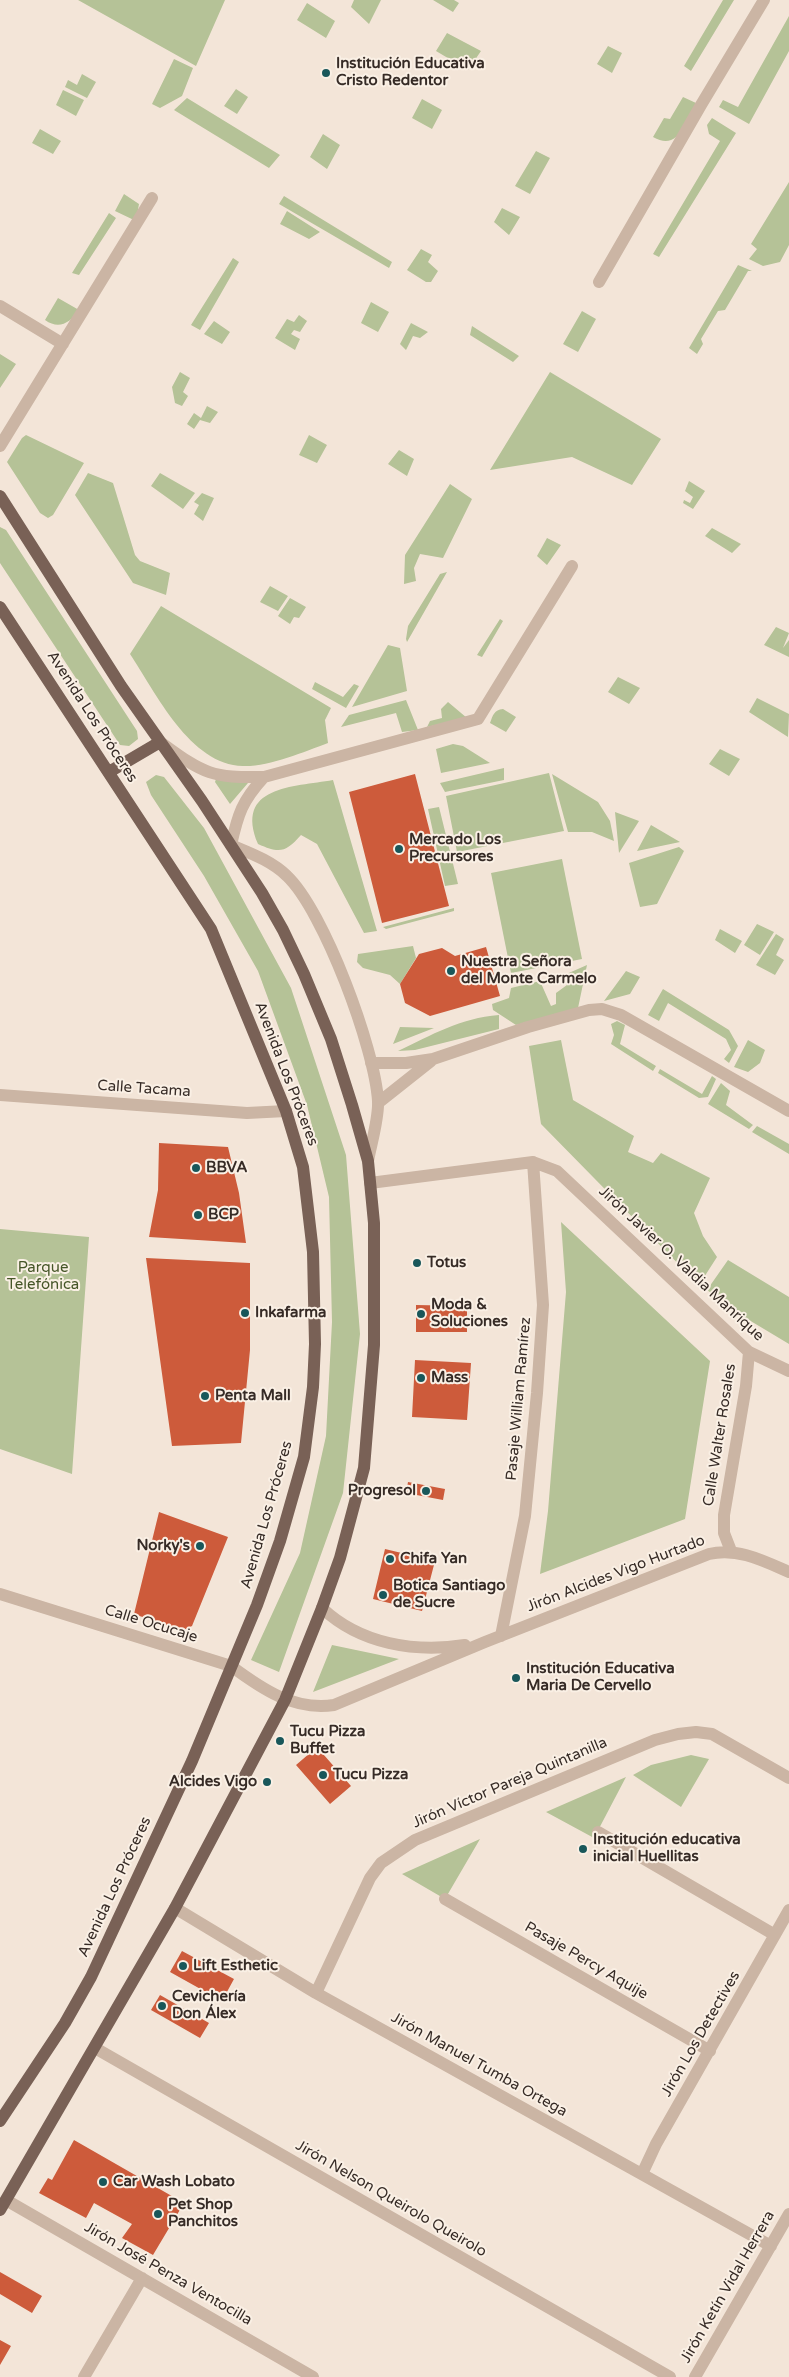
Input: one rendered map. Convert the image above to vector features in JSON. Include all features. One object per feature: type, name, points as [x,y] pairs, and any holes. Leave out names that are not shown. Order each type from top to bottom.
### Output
[{"type":"main road","points":[[0,496],[121,686],[231,845],[262,894],[304,974],[331,1040],[368,1161],[374,1223],[374,1345],[364,1468],[340,1558],[322,1608],[285,1700],[175,1908],[3,2205]]},
{"type":"main road","name":"Avenida Los Próceres","points":[[0,607],[211,929],[286,1111],[303,1167],[310,1214],[314,1270],[315,1344],[313,1388],[304,1457],[280,1541],[257,1605],[192,1761],[91,1977],[65,2023],[0,2122]]},
{"type":"main road","points":[[109,772],[160,742]]},
{"type":"street","points":[[599,282],[764,0]]},
{"type":"street","points":[[0,446],[152,198]]},
{"type":"street","points":[[0,306],[63,344]]},
{"type":"street","points":[[160,742],[189,763],[211,774],[229,778],[264,777],[478,719],[572,566]]},
{"type":"street","points":[[264,777],[248,795],[238,814],[231,845],[256,855],[280,870],[304,895],[330,949],[353,1005],[371,1063],[378,1103],[368,1161]]},
{"type":"street","points":[[371,1063],[406,1063],[433,1059],[528,1027],[590,1010],[602,1009],[621,1014],[789,1111]]},
{"type":"street","points":[[378,1103],[433,1059]]},
{"type":"street","name":"Calle Tacama","points":[[0,1095],[248,1113],[286,1111]]},
{"type":"street","points":[[370,1183],[533,1162]]},
{"type":"street","name":"Jirón Javier O. Valdia Manrique","points":[[533,1162],[557,1171],[749,1352],[789,1371]]},
{"type":"street","name":"Pasaje William Ramírez","points":[[501,1636],[525,1516],[543,1305],[533,1162]]},
{"type":"street","name":"Calle Walter Rosales","points":[[731,1551],[724,1533],[724,1515],[746,1386],[749,1352]]},
{"type":"street","name":"Jirón Alcides Vigo Hurtado","points":[[285,1700],[301,1706],[320,1707],[334,1705],[485,1642],[709,1554],[731,1551],[760,1559],[789,1572]]},
{"type":"street","name":"Calle Ocucaje","points":[[0,1594],[231,1666],[259,1686],[285,1700]]},
{"type":"street","name":"Jirón Alcides Vigo Hurtado","points":[[322,1608],[350,1631],[369,1638],[420,1648],[451,1648],[485,1642]]},
{"type":"street","name":"Jirón Víctor Pareja Quintanilla","points":[[316,1993],[370,1878],[381,1862],[415,1840],[655,1740],[678,1734],[696,1732],[712,1734],[789,1778]]},
{"type":"street","points":[[598,1832],[775,1935]]},
{"type":"street","name":"Pasaje Percy Aquije","points":[[445,1899],[710,2050]]},
{"type":"street","name":"Jirón Manuel Tumba Ortega","points":[[175,1908],[316,1993],[771,2246]]},
{"type":"street","name":"Jirón Los Detectives","points":[[642,2174],[656,2144],[789,1910]]},
{"type":"street","name":"Jirón Nelson Queirolo Queirolo","points":[[95,2048],[670,2377]]},
{"type":"street","name":"Jirón José Penza Ventocilla","points":[[3,2205],[142,2278],[313,2377]]},
{"type":"street","name":"Jirón Ketín Vidal Herrera","points":[[696,2377],[789,2214]]},
{"type":"street","points":[[84,2377],[142,2278]]},
{"type":"green space","points":[[78,0],[225,0],[196,66]]},
{"type":"green space","points":[[354,0],[381,0],[369,24],[351,7]]},
{"type":"green space","points":[[433,0],[454,0],[459,3],[453,12]]},
{"type":"green space","points":[[723,0],[734,0],[691,71],[684,66]]},
{"type":"green space","points":[[307,3],[335,21],[326,38],[297,20]]},
{"type":"green space","points":[[789,16],[789,51],[749,124],[719,107],[723,100],[738,107]]},
{"type":"green space","points":[[447,33],[481,51],[468,70],[436,51]]},
{"type":"green space","points":[[608,46],[622,53],[612,73],[597,64]]},
{"type":"green space","points":[[174,59],[193,68],[182,96],[160,108],[152,104]]},
{"type":"green space","points":[[82,74],[96,82],[87,98],[65,87],[68,80],[77,85]]},
{"type":"green space","points":[[236,89],[248,97],[237,114],[224,106]]},
{"type":"green space","points":[[63,90],[84,100],[76,116],[56,105]]},
{"type":"green space","points":[[683,97],[696,103],[685,126],[675,138],[669,141],[662,141],[653,137],[664,118],[670,119]]},
{"type":"green space","points":[[187,98],[280,155],[269,168],[174,110]]},
{"type":"green space","points":[[422,99],[442,110],[432,129],[412,118]]},
{"type":"green space","points":[[712,118],[736,133],[659,257],[653,254],[720,141],[709,134],[707,125]]},
{"type":"green space","points":[[40,129],[61,141],[53,154],[32,143]]},
{"type":"green space","points":[[323,134],[340,145],[327,169],[310,157]]},
{"type":"green space","points":[[536,151],[550,158],[530,194],[515,186]]},
{"type":"green space","points":[[789,182],[789,245],[780,262],[763,266],[749,259],[757,249],[751,244]]},
{"type":"green space","points":[[124,194],[139,204],[136,221],[115,211]]},
{"type":"green space","points":[[284,196],[392,262],[389,268],[279,204]]},
{"type":"green space","points":[[502,208],[520,217],[509,235],[494,222]]},
{"type":"green space","points":[[287,211],[320,232],[309,239],[280,224]]},
{"type":"green space","points":[[109,213],[116,218],[79,275],[72,273]]},
{"type":"green space","points":[[421,249],[432,255],[428,262],[438,271],[431,282],[426,282],[407,270]]},
{"type":"green space","points":[[233,258],[239,262],[200,330],[191,325]]},
{"type":"green space","points":[[738,265],[752,271],[748,271],[725,310],[718,311],[701,339],[703,344],[697,354],[689,348]]},
{"type":"green space","points":[[58,298],[79,310],[68,322],[60,325],[45,320]]},
{"type":"green space","points":[[371,302],[389,312],[378,332],[361,323]]},
{"type":"green space","points":[[582,311],[596,319],[578,352],[563,344]]},
{"type":"green space","points":[[299,315],[307,321],[300,332],[294,330],[291,334],[300,339],[295,350],[275,338],[287,319],[294,322]]},
{"type":"green space","points":[[214,321],[230,332],[222,344],[204,334]]},
{"type":"green space","points":[[411,323],[428,332],[420,338],[413,336],[406,350],[400,344]]},
{"type":"green space","points":[[472,326],[519,356],[513,362],[470,335]]},
{"type":"green space","points":[[0,354],[16,364],[0,388]]},
{"type":"green space","points":[[180,372],[190,378],[183,392],[188,396],[182,406],[175,403],[172,387]]},
{"type":"green space","points":[[550,372],[661,439],[632,485],[572,457],[490,470]]},
{"type":"green space","points":[[207,406],[218,412],[210,423],[200,420],[194,429],[187,424],[194,413],[201,418]]},
{"type":"green space","points":[[26,435],[84,463],[53,515],[48,518],[40,513],[7,462],[22,438]]},
{"type":"green space","points":[[309,435],[327,445],[317,463],[299,455]]},
{"type":"green space","points":[[399,450],[414,459],[407,476],[388,464]]},
{"type":"green space","points":[[88,473],[113,483],[135,555],[140,561],[170,573],[166,595],[133,583],[75,495]]},
{"type":"green space","points":[[160,473],[195,493],[183,509],[151,486]]},
{"type":"green space","points":[[689,481],[705,491],[693,509],[683,503],[684,500],[690,503],[693,497],[685,491]]},
{"type":"green space","points":[[450,484],[472,499],[443,558],[420,554],[414,568],[416,581],[404,584],[405,555]]},
{"type":"green space","points":[[202,493],[214,498],[203,521],[194,514],[199,505],[194,502]]},
{"type":"green space","points":[[0,527],[6,530],[137,731],[138,739],[129,746],[120,745],[0,563]]},
{"type":"green space","points":[[712,528],[741,544],[732,553],[705,536]]},
{"type":"green space","points":[[547,538],[561,545],[547,565],[537,556]]},
{"type":"green space","points":[[447,572],[407,642],[408,626],[440,574]]},
{"type":"green space","points":[[270,586],[288,596],[278,611],[260,602]]},
{"type":"green space","points":[[290,598],[306,607],[299,618],[294,617],[290,624],[278,616]]},
{"type":"green space","points":[[161,606],[331,708],[325,720],[328,743],[286,758],[253,766],[224,763],[207,754],[176,724],[130,654]]},
{"type":"green space","points":[[500,619],[503,621],[482,657],[477,655]]},
{"type":"green space","points":[[776,627],[789,633],[783,648],[789,640],[789,657],[764,645]]},
{"type":"green space","points":[[388,645],[400,648],[407,691],[352,707]]},
{"type":"green space","points":[[618,677],[640,688],[629,704],[608,692]]},
{"type":"green space","points":[[315,682],[343,697],[354,684],[359,686],[346,708],[312,689]]},
{"type":"green space","points":[[757,698],[789,714],[788,737],[749,712]]},
{"type":"green space","points":[[406,700],[418,730],[402,732],[396,713],[341,727],[349,715]]},
{"type":"green space","points":[[448,702],[467,718],[427,727],[430,721],[442,718],[441,709]]},
{"type":"green space","points":[[503,709],[516,717],[506,732],[490,723],[493,715]]},
{"type":"green space","points":[[453,744],[463,746],[490,763],[441,773],[436,749]]},
{"type":"green space","points":[[720,749],[740,759],[729,776],[709,764]]},
{"type":"green space","points":[[504,768],[504,780],[445,792],[440,783]]},
{"type":"green space","points":[[549,773],[564,831],[457,852],[446,796]]},
{"type":"green space","points":[[552,774],[598,802],[610,821],[614,841],[592,832],[568,832]]},
{"type":"green space","points":[[156,775],[164,777],[204,828],[291,988],[346,1155],[360,1334],[343,1493],[279,1672],[251,1660],[300,1553],[326,1436],[332,1322],[329,1197],[307,1105],[258,971],[204,876],[151,795],[146,782]]},
{"type":"green space","points":[[216,779],[248,783],[230,804],[215,782]]},
{"type":"green space","points":[[333,780],[377,931],[364,933],[317,844],[301,835],[291,845],[282,850],[258,844],[253,825],[254,811],[261,800],[285,788]]},
{"type":"green space","points":[[439,807],[458,884],[445,886],[428,809]]},
{"type":"green space","points":[[615,812],[639,821],[619,853]]},
{"type":"green space","points":[[651,825],[680,842],[637,851]]},
{"type":"green space","points":[[679,847],[684,851],[657,904],[640,907],[629,863]]},
{"type":"green space","points":[[562,859],[582,959],[511,973],[491,873]]},
{"type":"green space","points":[[454,908],[454,911],[386,929],[383,927]]},
{"type":"green space","points":[[757,924],[774,932],[760,955],[744,945]]},
{"type":"green space","points":[[720,929],[742,941],[735,953],[715,940]]},
{"type":"green space","points":[[776,934],[784,939],[776,955],[784,960],[775,975],[756,965]]},
{"type":"green space","points":[[413,946],[416,958],[400,984],[390,975],[363,968],[357,962],[358,954]]},
{"type":"green space","points":[[587,965],[578,1008],[516,1025],[493,1010],[492,1004],[509,998],[511,988],[540,981],[551,1006],[556,1004],[556,993],[567,985],[562,976]]},
{"type":"green space","points":[[626,971],[640,977],[630,994],[604,1001]]},
{"type":"green space","points":[[663,989],[729,1030],[738,1046],[729,1063],[724,1059],[731,1050],[726,1039],[668,1003],[659,1021],[648,1015]]},
{"type":"green space","points":[[499,1015],[499,1029],[415,1050],[398,1051],[459,1023]]},
{"type":"green space","points":[[617,1021],[625,1025],[620,1044],[656,1066],[653,1071],[611,1044],[614,1035],[611,1024]]},
{"type":"green space","points":[[400,1027],[434,1028],[393,1044]]},
{"type":"green space","points":[[561,1040],[573,1100],[634,1136],[628,1152],[653,1163],[661,1153],[710,1178],[694,1213],[703,1236],[717,1257],[699,1285],[541,1124],[529,1046]]},
{"type":"green space","points":[[748,1040],[765,1050],[760,1063],[748,1072],[734,1067]]},
{"type":"green space","points":[[660,1069],[702,1094],[712,1076],[716,1079],[708,1097],[699,1098],[658,1073]]},
{"type":"green space","points":[[721,1083],[730,1091],[726,1105],[753,1125],[749,1129],[708,1104]]},
{"type":"green space","points":[[757,1126],[789,1144],[789,1154],[752,1132]]},
{"type":"green space","points":[[561,1222],[710,1361],[685,1519],[540,1574],[548,1511],[566,1292]]},
{"type":"green space","name":"Parque Telefónica","points":[[0,1229],[89,1237],[72,1474],[0,1449]]},
{"type":"green space","points":[[728,1260],[789,1297],[789,1344],[744,1317],[707,1290]]},
{"type":"green space","points":[[332,1645],[399,1659],[313,1692]]},
{"type":"green space","points":[[691,1755],[709,1759],[681,1807],[633,1775],[651,1765]]},
{"type":"green space","points":[[626,1777],[594,1838],[546,1812]]},
{"type":"green space","points":[[480,1839],[445,1899],[402,1874]]},
{"type":"building","name":"Mercado Los Precursores","points":[[415,774],[449,906],[382,923],[349,792]]},
{"type":"building","name":"Nuestra Señora del Monte Carmelo","points":[[486,947],[500,996],[430,1016],[405,1003],[400,984],[419,954],[442,948],[455,956]]},
{"type":"building","points":[[159,1143],[228,1147],[239,1193],[246,1243],[149,1237],[158,1190]]},
{"type":"building","name":"Penta Mall","points":[[146,1258],[250,1263],[250,1350],[241,1443],[172,1446]]},
{"type":"building","points":[[416,1305],[467,1306],[467,1332],[416,1332]]},
{"type":"building","points":[[415,1360],[471,1363],[467,1420],[412,1417]]},
{"type":"building","name":"Progresol","points":[[408,1482],[445,1489],[443,1500],[406,1493]]},
{"type":"building","points":[[159,1512],[228,1537],[192,1626],[182,1631],[134,1614]]},
{"type":"building","points":[[385,1549],[435,1561],[422,1611],[373,1599]]},
{"type":"building","name":"Tucu Pizza","points":[[317,1747],[351,1786],[330,1804],[296,1765]]},
{"type":"building","points":[[182,1951],[234,1979],[222,2001],[170,1972]]},
{"type":"building","points":[[160,1995],[209,2023],[200,2038],[151,2010]]},
{"type":"building","points":[[74,2140],[184,2203],[153,2255],[122,2238],[132,2224],[94,2203],[86,2218],[39,2193],[48,2178],[52,2180]]},
{"type":"building","points":[[0,2272],[42,2296],[32,2313],[0,2294]]},
{"type":"building","points":[[0,2340],[11,2346],[0,2365]]},
{"type":"place","name":"Institución Educativa Cristo Redentor","points":[[326,73]]},
{"type":"place","name":"Mercado Los Precursores","points":[[399,849]]},
{"type":"place","name":"Nuestra Señora del Monte Carmelo","points":[[451,971]]},
{"type":"place","name":"BBVA","points":[[196,1168]]},
{"type":"place","name":"BCP","points":[[198,1215]]},
{"type":"place","name":"Totus","points":[[417,1263]]},
{"type":"place","name":"Inkafarma","points":[[245,1313]]},
{"type":"place","name":"Moda & Soluciones","points":[[421,1314]]},
{"type":"place","name":"Mass","points":[[421,1378]]},
{"type":"place","name":"Penta Mall","points":[[205,1396]]},
{"type":"place","name":"Progresol","points":[[426,1491]]},
{"type":"place","name":"Norky's","points":[[200,1546]]},
{"type":"place","name":"Chifa Yan","points":[[390,1559]]},
{"type":"place","name":"Botica Santiago de Sucre","points":[[383,1595]]},
{"type":"place","name":"Institución Educativa Maria De Cervello","points":[[516,1678]]},
{"type":"place","name":"Tucu Pizza Buffet","points":[[280,1741]]},
{"type":"place","name":"Tucu Pizza","points":[[323,1775]]},
{"type":"place","name":"Alcides Vigo","points":[[267,1782]]},
{"type":"place","name":"Institución educativa inicial Huellitas","points":[[583,1849]]},
{"type":"place","name":"Lift Esthetic","points":[[183,1966]]},
{"type":"place","name":"Cevichería Don Álex","points":[[162,2006]]},
{"type":"place","name":"Car Wash Lobato","points":[[103,2182]]},
{"type":"place","name":"Pet Shop Panchitos","points":[[158,2214]]}]
